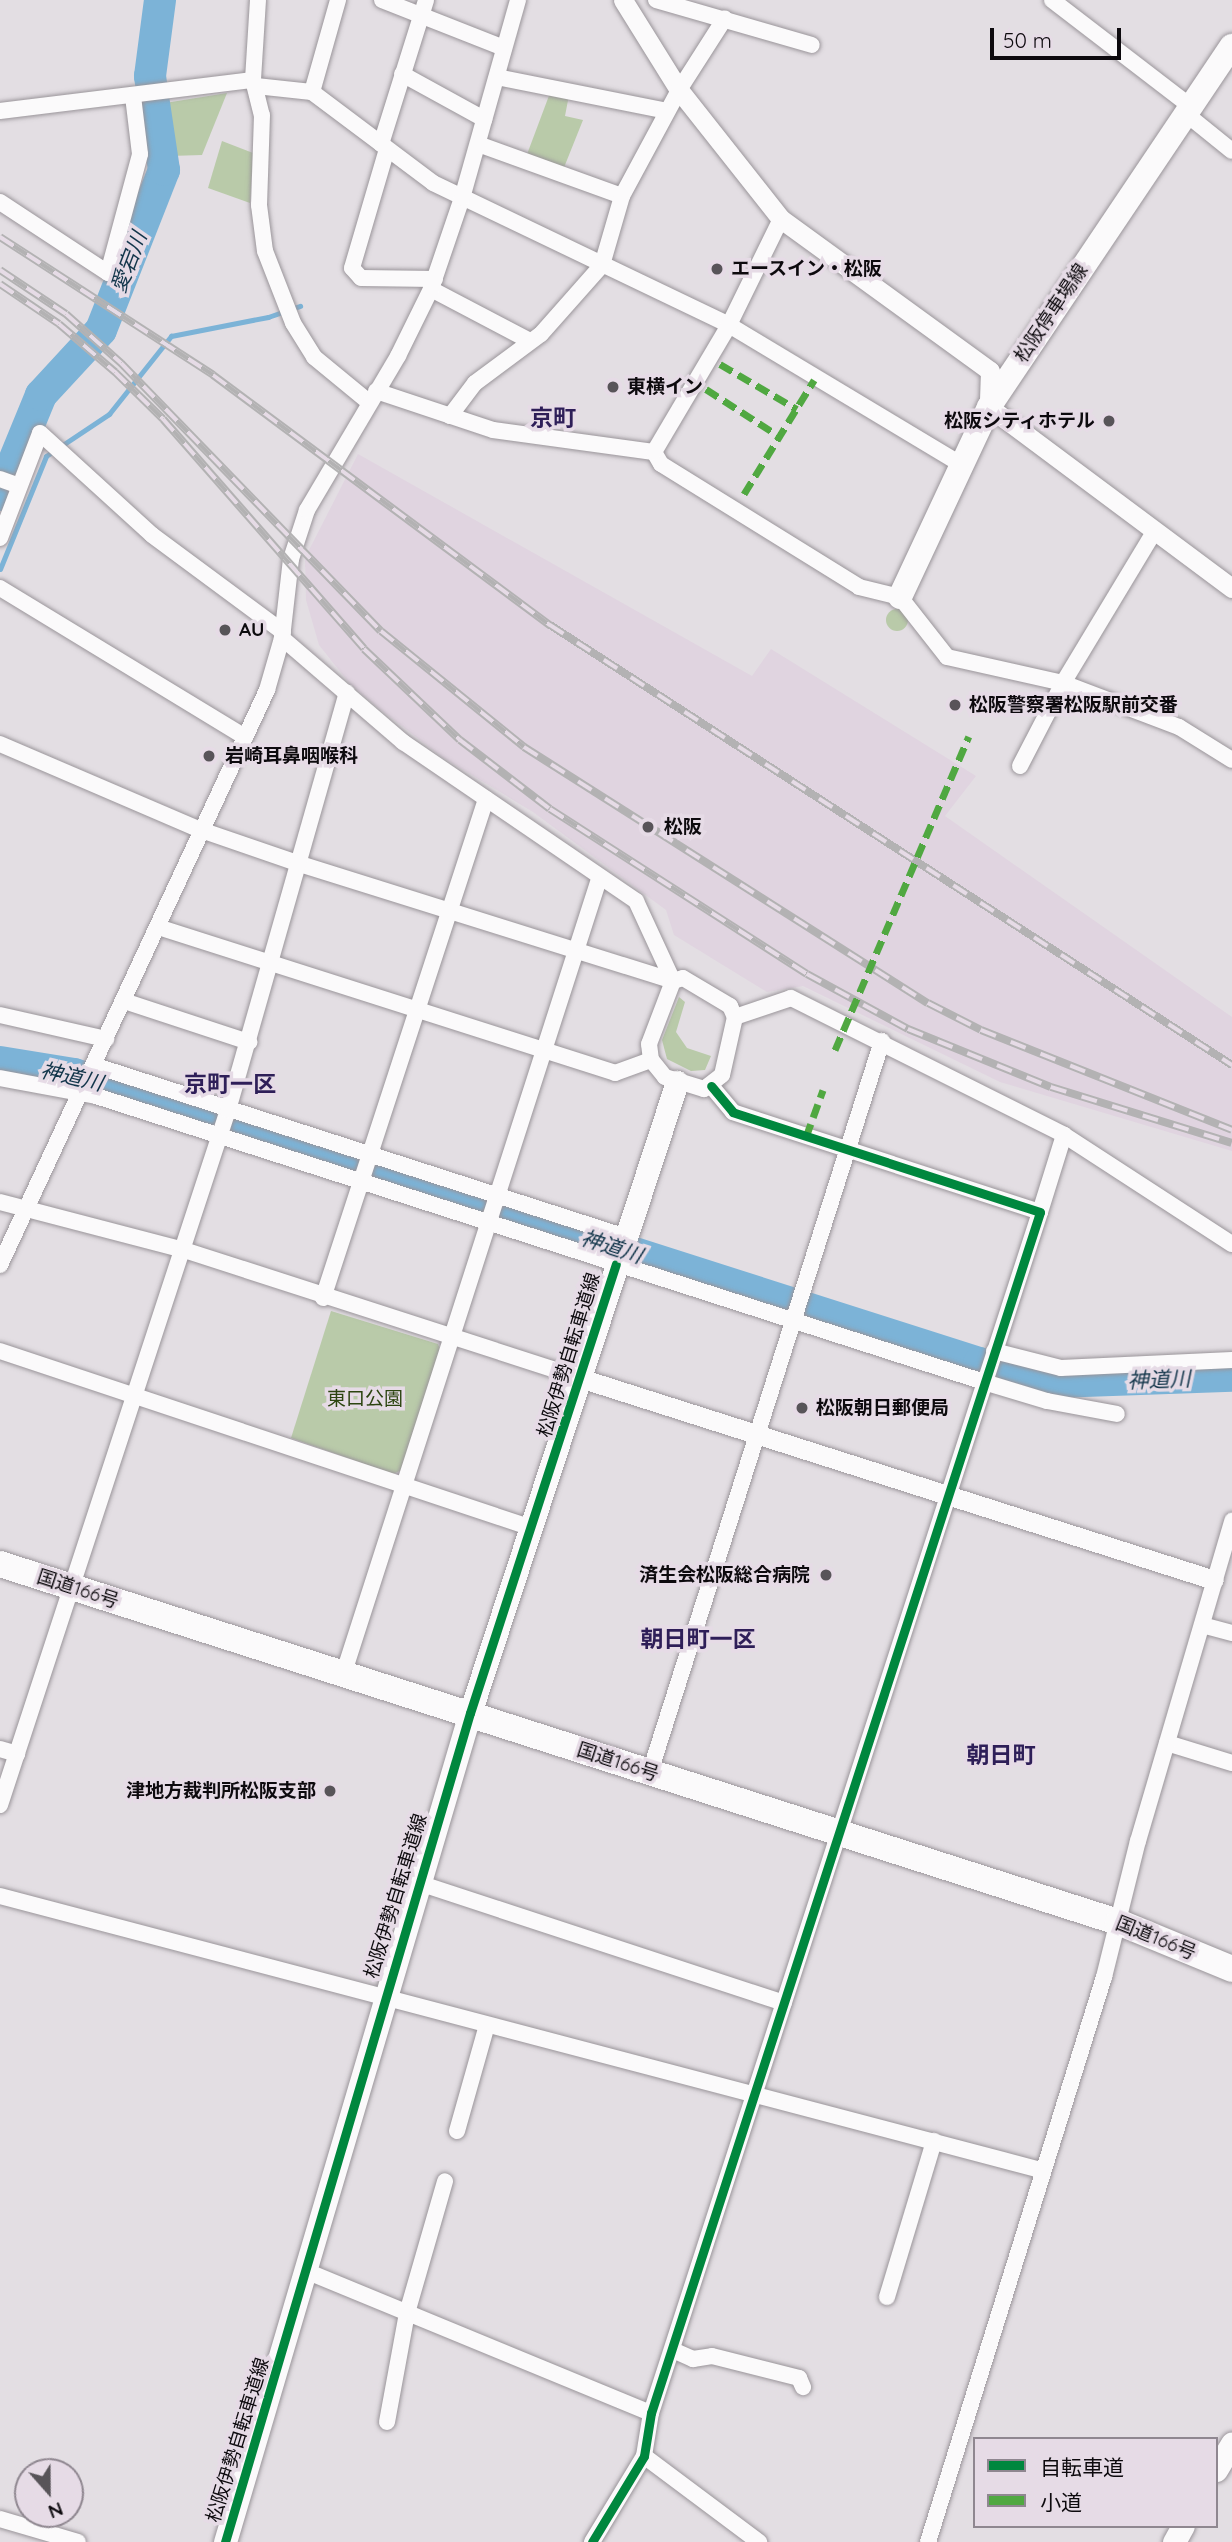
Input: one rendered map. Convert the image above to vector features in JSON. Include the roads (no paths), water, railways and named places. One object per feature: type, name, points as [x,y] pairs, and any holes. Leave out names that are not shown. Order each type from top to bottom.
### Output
[{"type":"highway","name":"国道166号","points":[[0,1564],[1118,1922],[1232,1969]]},
{"type":"main road","name":"松阪停車場線","points":[[900,597],[989,407],[1232,46]]},
{"type":"main road","name":"松阪伊勢自転車道線","points":[[225,2542],[470,1713],[677,1082]]},
{"type":"main road","points":[[1218,2467],[1232,2443]]},
{"type":"street","points":[[258,0],[255,83],[262,115],[261,233],[282,299],[293,323],[328,373],[373,397],[493,430],[654,452]]},
{"type":"street","points":[[312,92],[338,0]]},
{"type":"street","points":[[383,0],[504,48]]},
{"type":"street","points":[[426,0],[402,74],[352,268],[361,278],[433,284],[530,341]]},
{"type":"street","points":[[0,1265],[267,690],[283,635],[291,559],[307,510],[373,397],[433,284],[478,145],[518,0]]},
{"type":"street","points":[[656,0],[812,45]]},
{"type":"street","points":[[1052,0],[1188,110],[1232,151]]},
{"type":"street","points":[[628,1],[678,90],[781,219],[990,371],[989,407],[1232,588]]},
{"type":"street","points":[[450,416],[475,383],[530,341],[602,265],[622,196],[678,90],[725,18]]},
{"type":"street","points":[[402,74],[484,119]]},
{"type":"street","points":[[497,76],[667,111]]},
{"type":"street","points":[[0,111],[255,83],[312,92],[433,183],[729,325],[960,464]]},
{"type":"street","points":[[0,202],[108,272],[140,154],[137,95]]},
{"type":"street","points":[[478,145],[622,196]]},
{"type":"street","points":[[654,452],[729,325],[781,219]]},
{"type":"street","points":[[0,538],[40,433],[152,535],[283,635],[403,742],[599,879],[636,901],[673,981],[649,1044],[651,1060],[665,1077],[704,1089],[712,1086],[722,1075],[735,1017],[730,1006],[683,978],[673,981],[300,864],[201,830],[0,744]]},
{"type":"street","points":[[654,452],[661,464],[859,587],[900,597],[947,657],[1063,683],[1179,727],[1232,760]]},
{"type":"street","points":[[0,479],[18,486]]},
{"type":"street","points":[[1020,766],[1063,683],[1154,532]]},
{"type":"street","points":[[1,588],[245,737]]},
{"type":"street","points":[[0,1805],[228,1111],[347,693]]},
{"type":"street","points":[[323,1298],[486,799]]},
{"type":"street","points":[[344,1672],[599,879]]},
{"type":"street","points":[[158,927],[416,1012],[615,1073],[651,1060]]},
{"type":"street","points":[[735,1017],[791,998],[882,1041],[1064,1135],[1232,1244]]},
{"type":"street","points":[[124,1001],[249,1042]]},
{"type":"street","points":[[0,1015],[106,1039]]},
{"type":"street","points":[[650,1772],[882,1041]]},
{"type":"street","points":[[92,1066],[625,1237]]},
{"type":"street","points":[[0,1079],[81,1091],[360,1183],[793,1318],[1047,1401],[1117,1414]]},
{"type":"street","points":[[712,1086],[733,1112],[1040,1212]]},
{"type":"street","points":[[592,2542],[644,2456],[651,2413],[675,2351],[784,2003],[1064,1135]]},
{"type":"street","points":[[0,1202],[26,1206],[181,1250],[323,1298],[755,1435],[948,1492],[1214,1580]]},
{"type":"street","points":[[0,1351],[532,1528]]},
{"type":"street","points":[[993,1355],[1062,1368],[1232,1360]]},
{"type":"street","points":[[928,2542],[1118,1922],[1232,1521]]},
{"type":"street","points":[[1202,1625],[1232,1633]]},
{"type":"street","points":[[1167,1743],[1232,1763]]},
{"type":"street","points":[[0,1749],[17,1754]]},
{"type":"street","points":[[419,1883],[784,2003]]},
{"type":"street","points":[[0,1896],[1041,2170]]},
{"type":"street","points":[[457,2131],[487,2025]]},
{"type":"street","points":[[887,2297],[934,2141]]},
{"type":"street","points":[[387,2422],[407,2312],[445,2181]]},
{"type":"street","points":[[306,2271],[651,2413]]},
{"type":"street","points":[[675,2351],[693,2359],[712,2356],[799,2378],[803,2387]]},
{"type":"street","points":[[644,2456],[759,2542]]},
{"type":"street","points":[[0,2519],[78,2542]]},
{"type":"waterway","name":"愛宕川","points":[[0,495],[41,395],[101,330],[164,170],[150,76],[160,0]]},
{"type":"waterway","points":[[0,569],[46,456],[109,414],[171,336],[268,317],[300,306]]},
{"type":"waterway","name":"神道川","points":[[0,1062],[74,1074],[979,1363],[1056,1382],[1232,1376]]},
{"type":"railway","points":[[0,237],[213,375],[550,625],[1232,1065]]},
{"type":"railway","points":[[0,270],[66,314],[121,363],[381,631],[524,747],[928,1003],[981,1030],[1232,1130]]},
{"type":"railway","points":[[0,284],[59,324],[115,372],[163,419],[364,649],[460,740],[550,809],[807,974],[908,1029],[1051,1087],[1232,1143]]},
{"type":"place","name":"エースイン・松阪","points":[[717,269]]},
{"type":"place","name":"東横イン","points":[[613,387]]},
{"type":"place","name":"松阪シティホテル","points":[[1109,421]]},
{"type":"place","name":"AU","points":[[225,630]]},
{"type":"place","name":"松阪警察署松阪駅前交番","points":[[955,705]]},
{"type":"place","name":"岩崎耳鼻咽喉科","points":[[209,756]]},
{"type":"place","name":"松阪","points":[[648,827]]},
{"type":"place","name":"松阪朝日郵便局","points":[[802,1408]]},
{"type":"place","name":"済生会松阪総合病院","points":[[826,1575]]},
{"type":"place","name":"津地方裁判所松阪支部","points":[[330,1791]]},
{"type":"district","name":"京町","points":[[553,418]]},
{"type":"district","name":"京町一区","points":[[230,1084]]},
{"type":"district","name":"朝日町一区","points":[[698,1639]]},
{"type":"district","name":"朝日町","points":[[1001,1755]]},
{"type":"park label","name":"東口公園","points":[[365,1399]]}]
